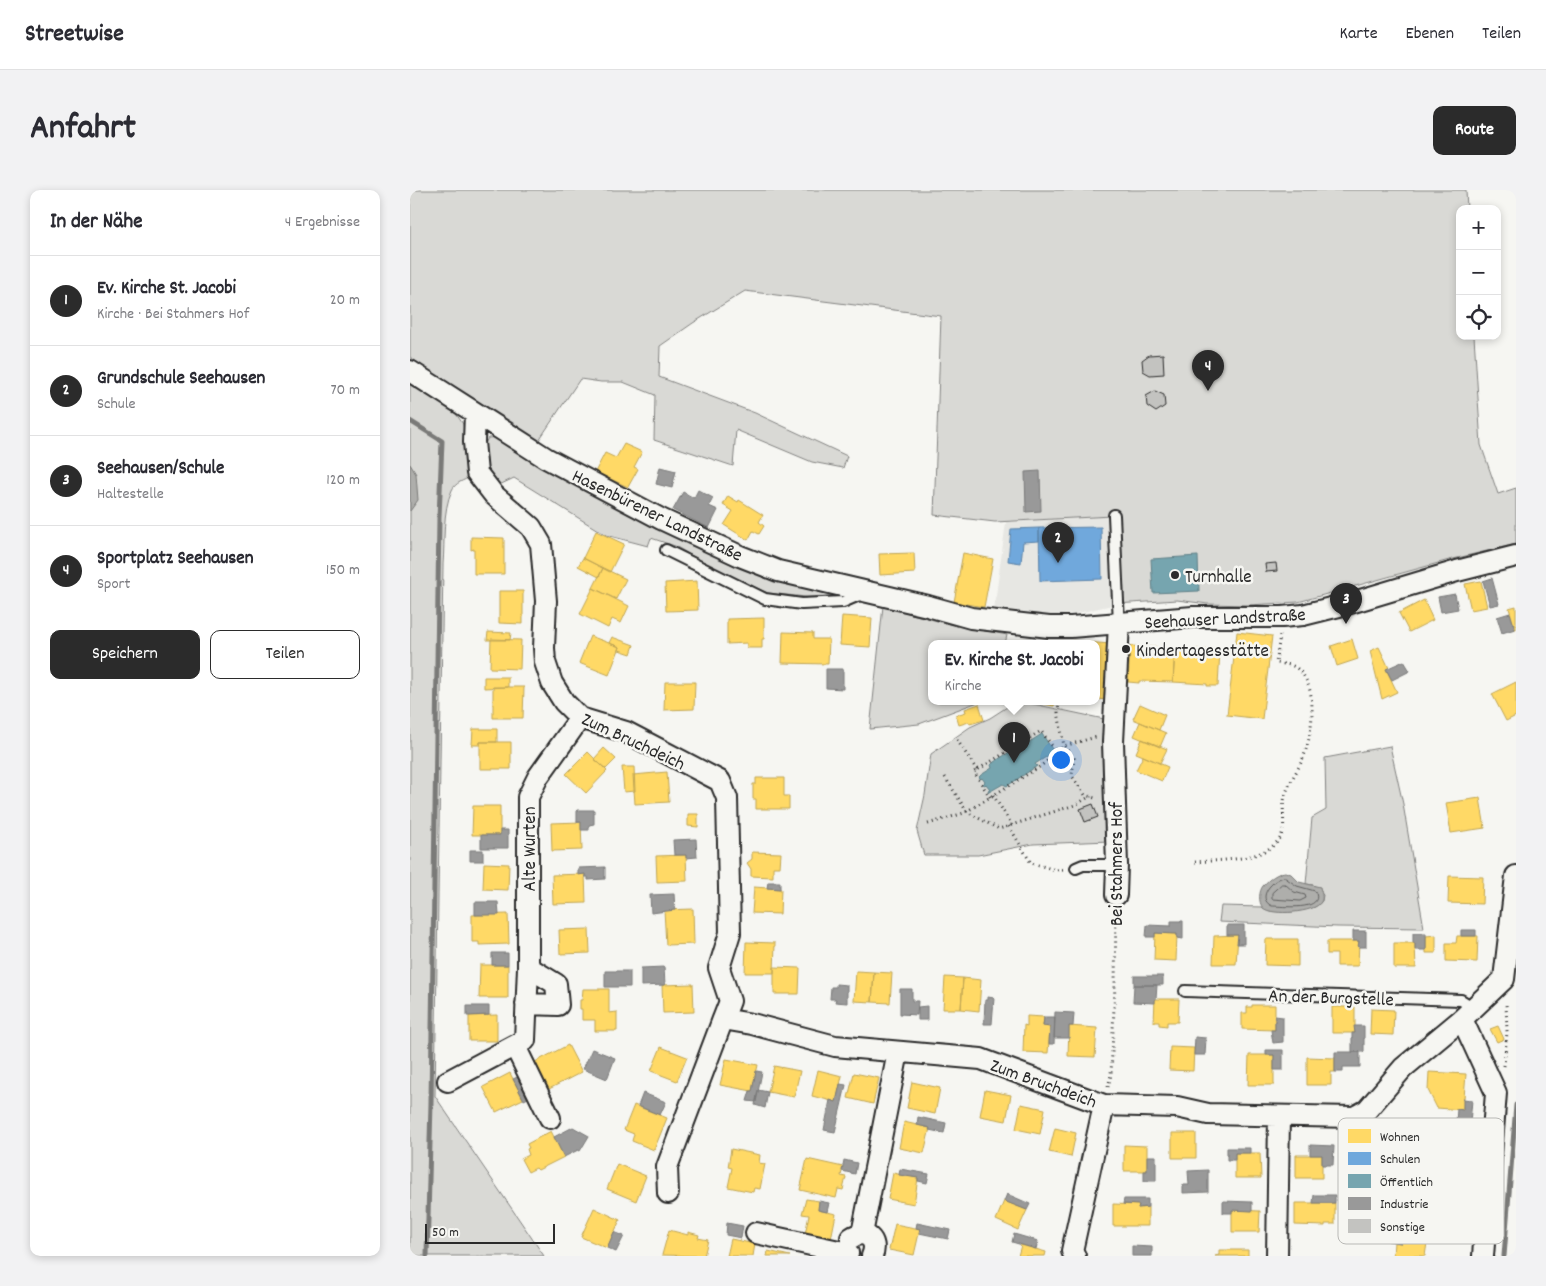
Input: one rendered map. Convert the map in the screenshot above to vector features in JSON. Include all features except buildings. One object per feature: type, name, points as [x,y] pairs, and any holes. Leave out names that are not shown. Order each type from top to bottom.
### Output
[{"type":"street","name":"Hasenbürener Landstraße","points":[[410,371],[546,458],[661,518],[740,556],[778,571],[928,606]]},
{"type":"street","name":"Zum Bruchdeich","points":[[475,414],[474,442],[477,473],[494,494],[531,527],[541,544],[546,601],[545,662],[552,683],[560,696],[580,718],[626,732],[720,781],[727,798],[730,933],[719,968],[730,1000],[666,1167],[668,1193]]},
{"type":"street","name":"Seehauser Landstraße","points":[[928,606],[971,618],[1049,628],[1071,628],[1193,617],[1282,617],[1303,615],[1347,604],[1457,571],[1516,556]]},
{"type":"street","name":"Bei Stahmers Hof","points":[[1116,895],[1114,734],[1119,623]]},
{"type":"street","name":"Alte Wurten","points":[[515,1046],[525,1040],[528,966],[528,797],[538,777],[580,718]]},
{"type":"street","points":[[1494,1118],[1496,1093],[1468,1014],[1504,980],[1516,876]]},
{"type":"street","points":[[526,1004],[558,1005],[556,984],[528,966]]},
{"type":"street","name":"Zum Bruchdeich","points":[[723,1019],[752,1024],[835,1046],[981,1059],[1104,1104],[1177,1107],[1208,1114],[1354,1117],[1367,1110],[1403,1068],[1468,1014]]},
{"type":"street","points":[[448,1080],[515,1046],[550,1118]]},
{"type":"street","points":[[862,1234],[898,1052]]},
{"type":"street","points":[[1075,1256],[1072,1251],[1104,1104]]},
{"type":"street","points":[[1277,1256],[1279,1116]]},
{"type":"street","points":[[756,1233],[849,1254],[847,1246],[850,1239],[862,1234],[869,1237],[873,1242],[875,1249],[872,1256]]},
{"type":"lane","points":[[1114,515],[1119,623]]},
{"type":"lane","points":[[666,550],[765,599],[802,604],[844,602],[868,592]]},
{"type":"lane","points":[[1076,868],[1083,865],[1117,865]]},
{"type":"lane","name":"An der Burgstelle","points":[[1184,991],[1461,1000],[1468,1014]]},
{"type":"path","points":[[1195,862],[1251,856],[1265,852],[1282,836],[1284,801],[1293,776],[1305,753],[1312,719],[1311,696],[1305,678],[1294,666],[1276,663],[1282,617]]},
{"type":"path","points":[[1059,705],[1058,712],[1064,746],[1074,758],[1072,776],[1085,795],[1115,805]]},
{"type":"path","points":[[1057,752],[1041,731],[974,772],[1010,826],[1031,863],[1056,870],[1076,868]]},
{"type":"path","points":[[928,824],[967,812],[1041,766],[1064,746],[1114,734]]},
{"type":"path","points":[[957,740],[977,770]]},
{"type":"path","points":[[945,777],[967,812],[999,829],[1075,805],[1091,796]]},
{"type":"path","name":"Bei Stahmers Hof","points":[[1104,1104],[1111,1076],[1116,895]]},
{"type":"path","points":[[1496,1093],[1504,1072],[1507,1032],[1504,980]]},
{"type":"shaded area","points":[[410,190],[1466,190],[1467,205],[1456,205],[1456,340],[1474,340],[1481,445],[1498,494],[1516,488],[1516,544],[1449,560],[1298,602],[1249,605],[1208,604],[1177,600],[1116,604],[1113,516],[995,522],[934,515],[941,316],[745,291],[660,346],[659,377],[755,413],[847,456],[843,468],[812,462],[736,430],[733,466],[654,440],[655,395],[623,382],[601,382],[580,379],[537,443],[481,408],[410,357]]},
{"type":"shaded area","points":[[410,383],[454,411],[463,424],[471,477],[453,488],[444,527],[435,1096],[544,1256],[410,1256]]},
{"type":"shaded area","points":[[501,437],[529,455],[840,590],[833,596],[806,597],[768,593],[713,568],[675,546],[651,538],[648,546],[606,535],[514,478],[495,487],[484,471],[480,453],[488,438]]},
{"type":"shaded area","points":[[1113,516],[1116,604],[1074,614],[1050,616],[994,610],[1006,522]]},
{"type":"shaded area","points":[[883,606],[941,622],[1007,635],[1006,640],[928,640],[928,705],[970,705],[919,724],[870,729]]},
{"type":"shaded area","points":[[1014,705],[1038,705],[1104,719],[1110,841],[1033,844],[978,855],[924,855],[917,831],[931,754],[970,727],[990,718],[1007,707]]},
{"type":"shaded area","points":[[1390,746],[1403,804],[1424,928],[1338,927],[1219,922],[1221,906],[1263,907],[1270,911],[1290,912],[1315,907],[1322,901],[1323,895],[1314,885],[1306,884],[1312,818],[1326,810],[1325,758]]},
{"type":"water","points":[[410,464],[416,474],[418,500],[410,511]]},
{"type":"water","points":[[1285,872],[1291,874],[1299,882],[1320,887],[1321,902],[1311,909],[1284,913],[1263,908],[1261,906],[1260,894],[1265,883]]},
{"type":"waterway","points":[[410,421],[442,441],[439,518],[431,1103],[427,1256]]},
{"type":"waterway","points":[[1504,1256],[1516,1105]]},
{"type":"place","name":"Sportplatz Seehausen","points":[[1208,391]]},
{"type":"place","name":"Grundschule Seehausen","points":[[1058,563]]},
{"type":"place","name":"Turnhalle","points":[[1175,575]]},
{"type":"place","name":"Seehausen/Schule","points":[[1346,624]]},
{"type":"place","name":"Kindertagesstätte","points":[[1126,649]]},
{"type":"place","name":"Ev. Kirche St. Jacobi","points":[[1014,763]]}]
